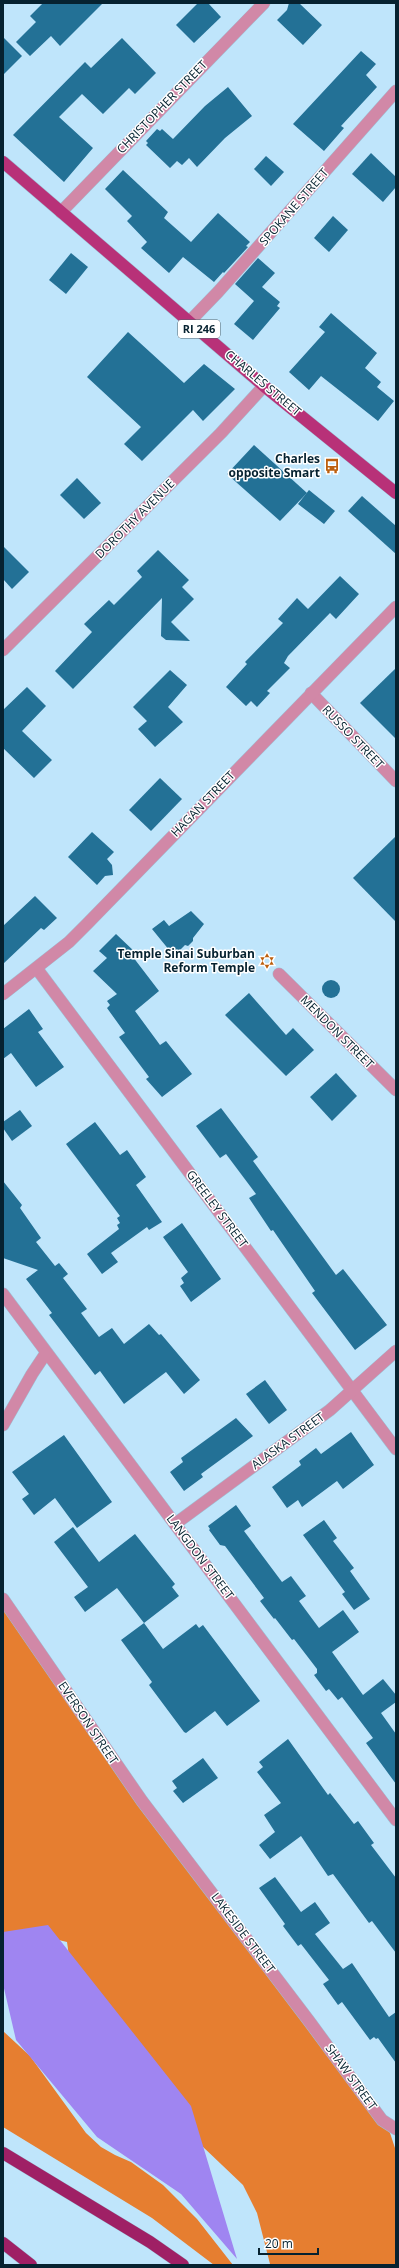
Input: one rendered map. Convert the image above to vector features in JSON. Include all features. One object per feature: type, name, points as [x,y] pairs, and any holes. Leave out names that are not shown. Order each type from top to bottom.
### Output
[{"type":"highway","points":[[3,2153],[150,2242],[183,2265]]},
{"type":"highway","points":[[3,2243],[31,2265]]},
{"type":"main road","name":"CHARLES STREET","points":[[3,162],[264,386],[395,490]]},
{"type":"street","name":"CHRISTOPHER STREET","points":[[61,212],[264,3]]},
{"type":"street","name":"SPOKANE STREET","points":[[190,321],[218,292],[396,91]]},
{"type":"street","name":"DOROTHY AVENUE","points":[[3,650],[221,433],[264,386]]},
{"type":"street","name":"HAGAN STREET","points":[[3,994],[37,969],[87,924],[310,693],[396,607]]},
{"type":"street","name":"RUSSO STREET","points":[[310,693],[396,781]]},
{"type":"street","name":"GREELEY STREET","points":[[37,969],[396,1449]]},
{"type":"street","name":"MENDON STREET","points":[[279,974],[396,1090]]},
{"type":"street","name":"LANGDON STREET","points":[[3,1294],[396,1820]]},
{"type":"street","name":"ALASKA STREET","points":[[175,1524],[330,1410],[396,1351]]},
{"type":"street","points":[[3,1425],[32,1374],[46,1353]]},
{"type":"street","name":"EVERSON STREET","points":[[3,1599],[142,1801],[176,1844]]},
{"type":"street","name":"LAKESIDE STREET","points":[[176,1844],[310,2021]]},
{"type":"street","name":"SHAW STREET","points":[[310,2021],[382,2120],[396,2129]]},
{"type":"shaded area","points":[[3,1598],[144,1799],[387,2124],[396,2151],[396,2265],[268,2265],[270,2264],[257,2213],[243,2185],[201,2145],[70,1963],[67,1942],[46,1937],[3,1942]]},
{"type":"shaded area","points":[[48,1925],[191,2106],[237,2259],[181,2194],[97,2137],[16,2040],[3,1984],[3,1932]]},
{"type":"shaded area","points":[[3,2031],[30,2056],[86,2133],[101,2147],[131,2162],[163,2185],[197,2219],[233,2265],[214,2265],[152,2218],[3,2127]]},
{"type":"building","points":[[43,3],[103,3],[60,46],[51,36],[30,56],[16,42],[36,22],[30,16]]},
{"type":"building","points":[[198,3],[208,3],[221,17],[194,43],[176,25]]},
{"type":"building","points":[[289,3],[299,3],[322,25],[303,45],[277,20],[287,10]]},
{"type":"building","points":[[3,37],[22,56],[3,75]]},
{"type":"building","points":[[122,38],[156,73],[135,94],[129,88],[103,114],[82,94],[59,117],[93,148],[64,182],[13,135],[85,62],[91,68]]},
{"type":"building","points":[[361,51],[376,64],[366,75],[377,87],[341,126],[344,128],[324,151],[293,124]]},
{"type":"building","points":[[228,87],[252,116],[225,138],[197,167],[189,158],[182,165],[177,161],[170,168],[146,145],[148,143],[146,141],[157,129],[160,131],[162,129],[173,139],[205,106]]},
{"type":"building","points":[[371,153],[396,177],[396,187],[383,202],[352,174]]},
{"type":"building","points":[[266,156],[284,172],[271,186],[254,169]]},
{"type":"building","points":[[123,170],[168,212],[164,218],[191,242],[218,213],[250,242],[246,246],[248,247],[214,282],[183,257],[169,273],[141,248],[147,242],[127,221],[132,216],[105,189]]},
{"type":"building","points":[[333,216],[348,230],[329,252],[314,238]]},
{"type":"building","points":[[71,253],[88,267],[66,294],[49,280]]},
{"type":"building","points":[[258,258],[275,273],[262,287],[280,302],[277,306],[280,308],[253,340],[234,324],[254,301],[235,284]]},
{"type":"building","points":[[331,313],[377,353],[365,368],[381,382],[377,387],[394,401],[378,421],[321,376],[309,390],[289,372],[325,332],[319,327]]},
{"type":"building","points":[[128,332],[184,383],[204,364],[235,389],[203,421],[193,410],[142,461],[124,444],[141,427],[87,377]]},
{"type":"building","points":[[254,445],[307,493],[280,521],[227,474]]},
{"type":"building","points":[[77,478],[101,503],[84,519],[60,495]]},
{"type":"building","points":[[309,490],[335,511],[324,524],[298,504]]},
{"type":"building","points":[[362,496],[396,526],[396,554],[348,511]]},
{"type":"building","points":[[3,546],[29,572],[12,589],[3,579]]},
{"type":"building","points":[[158,550],[189,580],[182,587],[194,599],[171,622],[190,641],[166,640],[161,636],[162,598],[73,689],[55,671],[92,632],[84,624],[109,600],[114,605],[142,577],[137,571]]},
{"type":"building","points":[[340,576],[359,594],[336,619],[330,613],[288,656],[284,663],[290,668],[267,691],[270,693],[257,707],[251,701],[246,706],[226,687],[247,664],[245,662],[283,623],[278,619],[297,598],[308,609]]},
{"type":"building","points":[[396,668],[396,739],[360,703]]},
{"type":"building","points":[[170,670],[187,685],[168,707],[183,722],[155,747],[138,729],[147,721],[133,707]]},
{"type":"building","points":[[27,687],[46,706],[22,731],[52,760],[34,778],[3,748],[3,710]]},
{"type":"building","points":[[160,778],[182,799],[151,831],[129,810]]},
{"type":"building","points":[[92,832],[114,852],[107,859],[112,865],[113,875],[105,876],[97,885],[68,857]]},
{"type":"building","points":[[396,836],[396,922],[353,878]]},
{"type":"building","points":[[35,896],[57,918],[44,930],[41,928],[3,964],[3,926]]},
{"type":"building","points":[[191,911],[204,924],[193,938],[193,941],[188,946],[185,945],[174,956],[152,929],[164,920],[169,926]]},
{"type":"building","points":[[116,934],[136,953],[133,957],[159,991],[135,1011],[160,1045],[166,1041],[192,1074],[162,1097],[146,1079],[149,1077],[119,1037],[125,1033],[107,1008],[110,1005],[107,1001],[117,994],[93,971],[107,958],[99,951]]},
{"type":"building","points":[[331,980],[337,983],[340,989],[337,995],[331,998],[325,995],[322,989],[325,983]]},
{"type":"building","points":[[249,993],[286,1035],[293,1028],[314,1050],[286,1076],[225,1015]]},
{"type":"building","points":[[29,1009],[43,1029],[38,1032],[64,1067],[36,1087],[11,1053],[3,1059],[3,1029]]},
{"type":"building","points":[[336,1073],[357,1096],[332,1121],[310,1097]]},
{"type":"building","points":[[221,1108],[258,1157],[253,1161],[336,1275],[343,1269],[387,1325],[355,1350],[312,1293],[315,1291],[249,1198],[256,1194],[226,1154],[220,1158],[196,1126]]},
{"type":"building","points":[[20,1110],[32,1126],[12,1141],[3,1128],[3,1122]]},
{"type":"building","points":[[95,1122],[120,1155],[127,1150],[146,1177],[136,1185],[162,1222],[149,1230],[147,1227],[111,1253],[118,1262],[102,1274],[87,1254],[119,1229],[117,1225],[120,1223],[117,1218],[120,1216],[66,1144]]},
{"type":"building","points":[[3,1181],[22,1205],[20,1208],[41,1238],[36,1242],[55,1266],[59,1263],[68,1274],[63,1278],[87,1309],[81,1313],[99,1337],[112,1328],[124,1344],[149,1324],[159,1335],[161,1334],[200,1380],[184,1394],[166,1372],[124,1404],[100,1371],[95,1375],[49,1315],[52,1313],[26,1279],[38,1270],[3,1258]]},
{"type":"building","points":[[182,1223],[221,1279],[191,1302],[180,1286],[184,1283],[181,1278],[188,1272],[163,1237]]},
{"type":"building","points":[[265,1380],[287,1410],[269,1424],[246,1394]]},
{"type":"building","points":[[236,1418],[253,1436],[201,1474],[203,1477],[184,1491],[170,1472],[183,1462],[181,1458]]},
{"type":"building","points":[[351,1432],[374,1465],[343,1489],[337,1481],[302,1507],[298,1500],[287,1508],[272,1487],[301,1465],[299,1461],[316,1448],[321,1454]]},
{"type":"building","points":[[64,1435],[112,1502],[77,1528],[55,1498],[34,1515],[22,1499],[29,1494],[12,1472]]},
{"type":"building","points":[[236,1505],[251,1526],[244,1531],[282,1582],[291,1576],[306,1596],[299,1601],[319,1628],[343,1610],[359,1632],[332,1652],[363,1695],[383,1679],[396,1695],[396,1702],[381,1713],[396,1734],[396,1784],[366,1743],[373,1738],[342,1697],[338,1700],[329,1689],[326,1691],[314,1675],[317,1673],[317,1669],[294,1639],[292,1640],[260,1601],[264,1598],[225,1546],[220,1545],[209,1530],[210,1529],[208,1526]]},
{"type":"building","points":[[324,1520],[337,1538],[333,1541],[354,1568],[350,1571],[370,1599],[354,1610],[342,1594],[345,1592],[303,1535]]},
{"type":"building","points":[[73,1527],[99,1562],[135,1534],[175,1584],[172,1587],[179,1596],[144,1623],[117,1588],[85,1612],[74,1597],[88,1587],[54,1542]]},
{"type":"building","points":[[144,1623],[163,1649],[196,1624],[199,1628],[203,1625],[260,1701],[227,1726],[215,1711],[186,1733],[184,1732],[149,1685],[152,1682],[121,1640]]},
{"type":"building","points":[[288,1739],[328,1795],[330,1793],[354,1824],[358,1821],[374,1843],[371,1845],[396,1878],[396,1953],[372,1921],[369,1923],[333,1874],[328,1876],[301,1836],[270,1859],[259,1845],[275,1832],[264,1815],[281,1803],[257,1772],[263,1767],[259,1762]]},
{"type":"building","points":[[203,1758],[218,1778],[183,1803],[173,1791],[177,1788],[172,1781]]},
{"type":"building","points":[[275,1877],[301,1912],[315,1902],[330,1923],[315,1934],[343,1969],[352,1963],[389,2017],[396,2012],[396,2063],[378,2038],[376,2039],[374,2037],[370,2040],[342,2002],[338,2005],[323,1984],[329,1980],[301,1944],[298,1946],[283,1926],[285,1924],[259,1888]]},
{"type":"place","name":"Charles opposite Smart","points":[[332,466]]},
{"type":"place","name":"Temple Sinai Suburban Reform Temple","points":[[267,961]]}]
